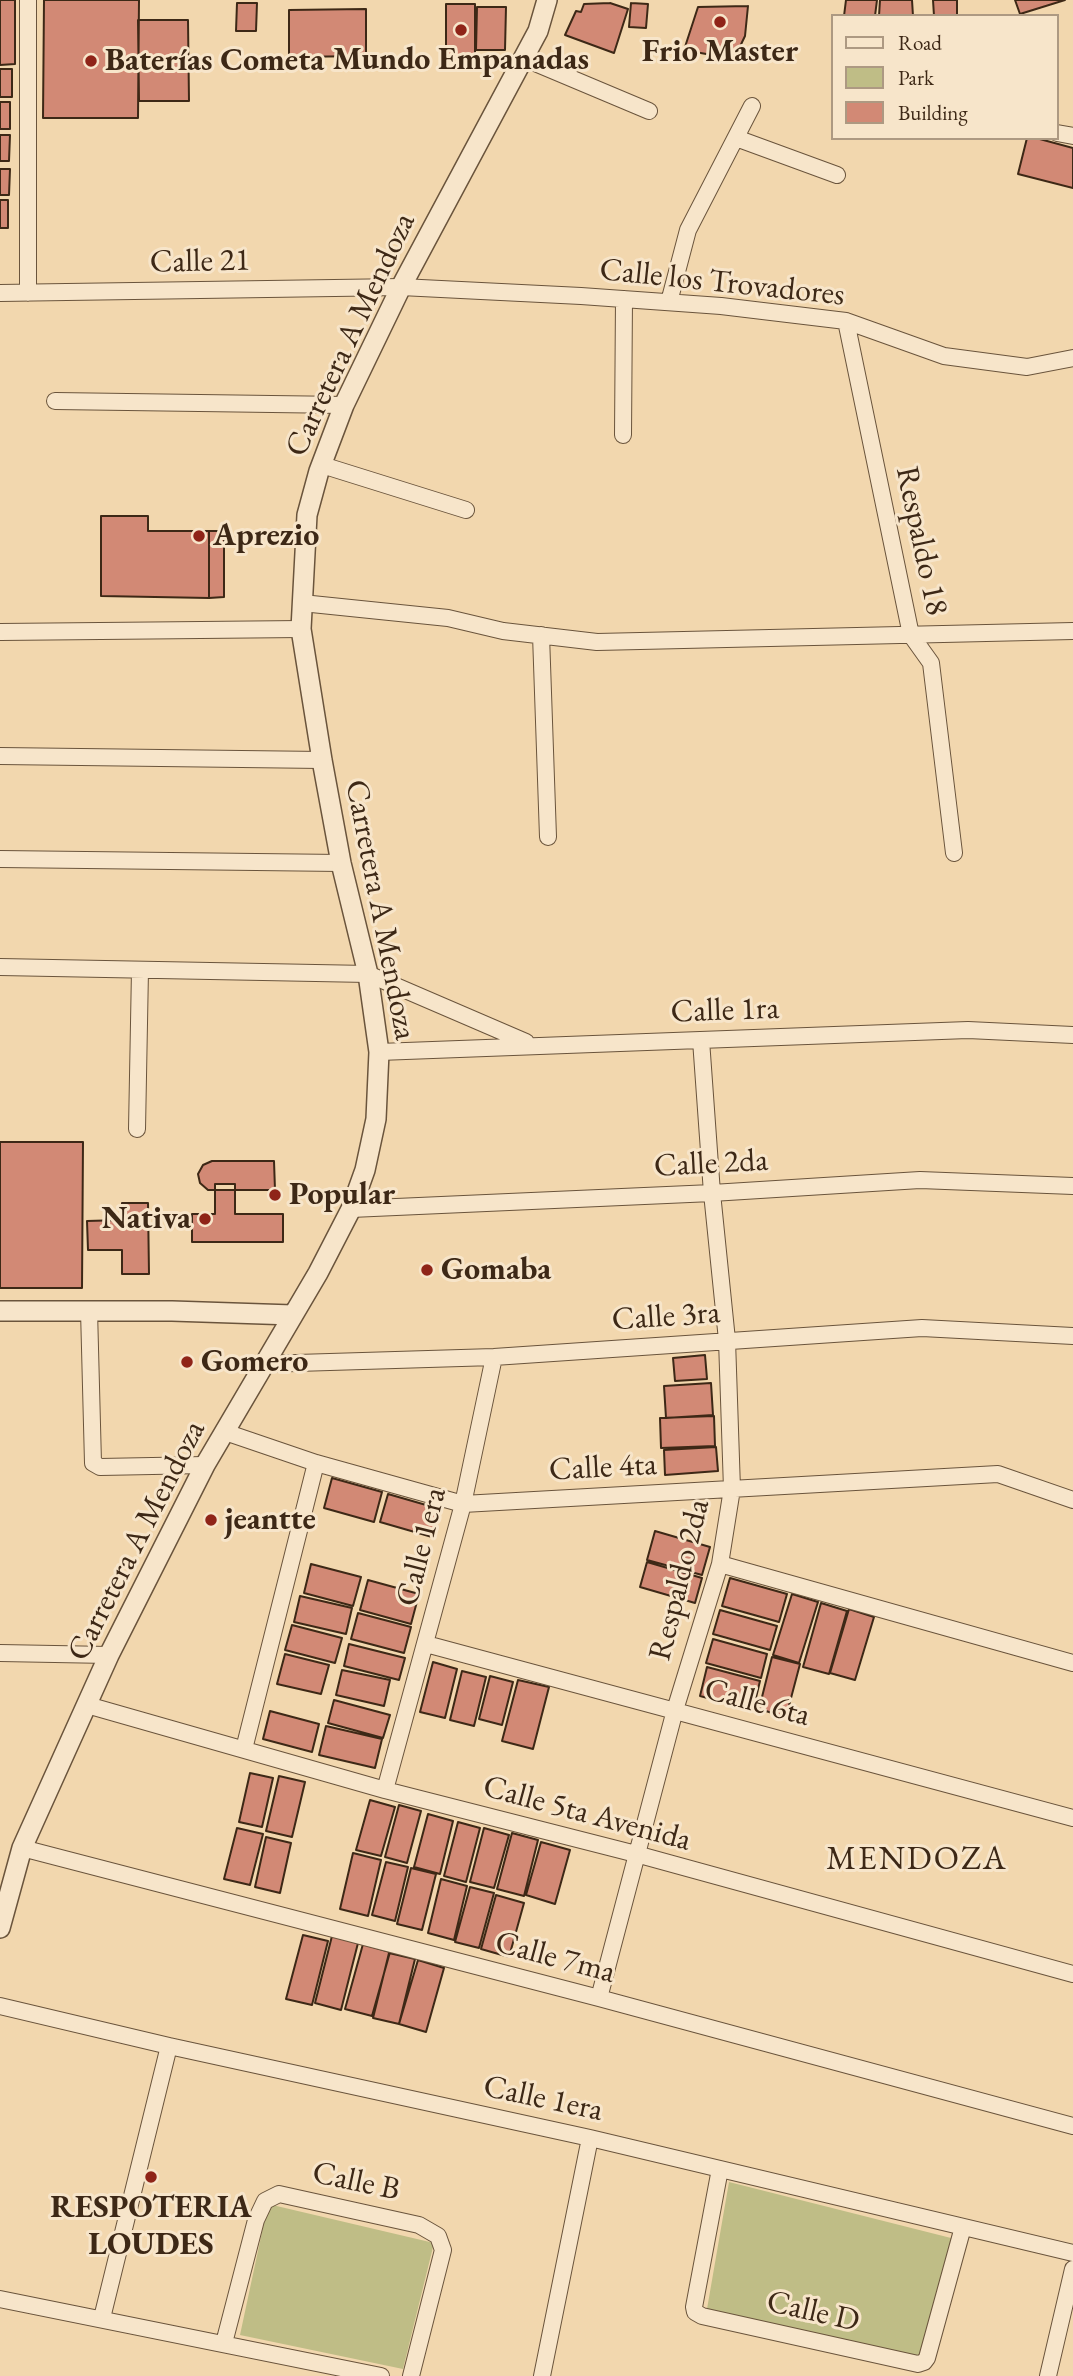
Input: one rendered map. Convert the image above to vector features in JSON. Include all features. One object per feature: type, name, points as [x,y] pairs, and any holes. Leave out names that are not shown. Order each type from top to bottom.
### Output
[{"type":"street","points":[[28,0],[28,293]]},
{"type":"street","name":"Carretera A Mendoza","points":[[0,1928],[22,1848],[109,1655],[205,1465],[318,1273],[351,1209],[370,1149],[379,1087],[379,1052],[368,974],[341,863],[322,761],[302,629],[307,515],[321,465],[344,405],[401,288],[538,31],[547,0]]},
{"type":"street","points":[[523,58],[649,111]]},
{"type":"street","points":[[669,302],[688,230],[752,106]]},
{"type":"street","points":[[736,138],[837,175]]},
{"type":"street","name":"Calle 21","points":[[0,293],[401,288]]},
{"type":"street","name":"Calle los Trovadores","points":[[401,288],[721,306],[846,321],[944,356],[1027,367],[1073,358]]},
{"type":"street","points":[[623,435],[624,299]]},
{"type":"street","name":"Respaldo 18","points":[[846,321],[911,635],[930,663],[954,853]]},
{"type":"street","points":[[55,401],[344,405]]},
{"type":"street","points":[[321,465],[466,510]]},
{"type":"street","points":[[302,603],[448,618],[503,631],[597,642],[1073,631]]},
{"type":"street","points":[[0,632],[302,629]]},
{"type":"street","points":[[541,635],[548,837]]},
{"type":"street","points":[[0,756],[322,761]]},
{"type":"street","points":[[0,859],[341,863]]},
{"type":"street","points":[[0,967],[368,974],[532,1045]]},
{"type":"street","points":[[137,1129],[140,970]]},
{"type":"street","name":"Calle 1ra","points":[[379,1052],[968,1030],[1073,1035]]},
{"type":"street","name":"Respaldo 2da","points":[[599,1998],[675,1710],[720,1564],[732,1489],[727,1340],[712,1193],[701,1040]]},
{"type":"street","name":"Calle 2da","points":[[351,1209],[712,1193],[920,1180],[1073,1186]]},
{"type":"street","points":[[0,1311],[89,1310],[293,1315]]},
{"type":"street","points":[[89,1310],[93,1462],[100,1467],[205,1465]]},
{"type":"street","name":"Calle 3ra","points":[[264,1364],[494,1357],[922,1328],[1073,1336]]},
{"type":"street","name":"Calle 1era","points":[[385,1790],[463,1504],[494,1357]]},
{"type":"street","name":"Calle 4ta","points":[[225,1432],[316,1463],[463,1504],[998,1474],[1073,1500]]},
{"type":"street","points":[[244,1749],[316,1463]]},
{"type":"street","points":[[720,1564],[1073,1662]]},
{"type":"street","name":"Calle 6ta","points":[[425,1644],[1073,1818]]},
{"type":"street","points":[[0,1653],[109,1655]]},
{"type":"street","name":"Calle 5ta Avenida","points":[[87,1705],[385,1790],[636,1854],[1073,1974]]},
{"type":"street","name":"Calle 7ma","points":[[22,1848],[599,1998],[1073,2126]]},
{"type":"street","name":"Calle 1era","points":[[0,2006],[169,2046],[590,2138],[1073,2253]]},
{"type":"street","points":[[102,2318],[169,2046]]},
{"type":"street","points":[[542,2376],[590,2138]]},
{"type":"street","name":"Calle D","points":[[720,2169],[694,2307],[695,2312],[702,2316],[918,2364],[924,2362],[963,2227]]},
{"type":"street","name":"Calle B","points":[[224,2343],[256,2221],[265,2200],[279,2194],[419,2225],[438,2236],[443,2250],[411,2376]]},
{"type":"street","points":[[1048,2376],[1073,2269]]},
{"type":"street","points":[[0,2299],[381,2376]]},
{"type":"green space","points":[[729,2182],[955,2239],[921,2358],[707,2309]]},
{"type":"green space","points":[[268,2204],[434,2243],[403,2369],[240,2335]]},
{"type":"building","points":[[0,0],[15,0],[15,64],[0,65]]},
{"type":"building","name":"Baterías Cometa","points":[[44,0],[139,0],[138,118],[43,118]]},
{"type":"building","points":[[846,0],[877,0],[875,14],[844,14]]},
{"type":"building","points":[[880,0],[912,0],[913,14],[879,14]]},
{"type":"building","points":[[933,0],[957,0],[957,14],[934,14]]},
{"type":"building","points":[[1015,0],[1065,0],[1020,14]]},
{"type":"building","points":[[237,3],[257,3],[256,31],[236,31]]},
{"type":"building","points":[[610,3],[628,9],[614,53],[565,35],[576,11],[581,12],[584,4]]},
{"type":"building","points":[[631,3],[648,4],[646,28],[629,27]]},
{"type":"building","name":"Mundo Empanadas","points":[[446,4],[475,4],[475,56],[446,56]]},
{"type":"building","name":"Frio Master","points":[[748,6],[745,36],[734,59],[684,50],[698,7]]},
{"type":"building","points":[[477,7],[506,7],[505,50],[476,50]]},
{"type":"building","points":[[366,9],[366,56],[289,57],[289,10]]},
{"type":"building","points":[[138,20],[188,20],[189,101],[139,101]]},
{"type":"building","points":[[0,69],[12,69],[12,97],[0,97]]},
{"type":"building","points":[[0,102],[10,102],[10,129],[0,129]]},
{"type":"building","points":[[0,135],[10,135],[9,161],[0,161]]},
{"type":"building","points":[[1026,140],[1043,140],[1073,148],[1073,188],[1018,174]]},
{"type":"building","points":[[0,169],[10,169],[9,195],[0,195]]},
{"type":"building","points":[[0,200],[8,200],[8,228],[0,228]]},
{"type":"building","points":[[101,516],[148,516],[148,531],[209,531],[209,598],[101,596]]},
{"type":"building","points":[[209,531],[224,531],[224,597],[209,598]]},
{"type":"building","points":[[0,1142],[83,1142],[82,1288],[0,1288]]},
{"type":"building","points":[[212,1161],[274,1161],[275,1190],[208,1190],[200,1183],[198,1174],[203,1165]]},
{"type":"building","points":[[215,1184],[235,1184],[235,1214],[283,1214],[283,1242],[192,1242],[192,1214],[215,1214]]},
{"type":"building","points":[[122,1203],[148,1203],[149,1274],[122,1274],[122,1250],[88,1250],[87,1221],[122,1220]]},
{"type":"building","points":[[705,1355],[707,1379],[675,1381],[673,1358]]},
{"type":"building","points":[[711,1383],[713,1415],[666,1418],[664,1386]]},
{"type":"building","points":[[714,1416],[715,1446],[661,1448],[660,1418]]},
{"type":"building","points":[[716,1447],[718,1471],[665,1475],[664,1450]]},
{"type":"building","points":[[332,1478],[382,1492],[374,1522],[324,1508]]},
{"type":"building","points":[[388,1494],[440,1509],[432,1537],[380,1522]]},
{"type":"building","points":[[655,1531],[710,1547],[702,1575],[647,1560]]},
{"type":"building","points":[[647,1562],[702,1578],[695,1603],[640,1587]]},
{"type":"building","points":[[311,1564],[361,1577],[353,1606],[304,1593]]},
{"type":"building","points":[[730,1578],[787,1594],[779,1622],[722,1606]]},
{"type":"building","points":[[368,1580],[419,1594],[411,1624],[360,1610]]},
{"type":"building","points":[[792,1594],[818,1602],[799,1663],[773,1655]]},
{"type":"building","points":[[300,1596],[352,1608],[346,1634],[294,1622]]},
{"type":"building","points":[[821,1603],[847,1611],[829,1674],[803,1667]]},
{"type":"building","points":[[849,1609],[874,1617],[855,1680],[830,1673]]},
{"type":"building","points":[[720,1610],[777,1626],[770,1650],[713,1634]]},
{"type":"building","points":[[358,1613],[411,1627],[404,1653],[351,1639]]},
{"type":"building","points":[[292,1625],[342,1638],[335,1663],[285,1650]]},
{"type":"building","points":[[713,1639],[767,1654],[761,1678],[706,1663]]},
{"type":"building","points":[[349,1644],[405,1658],[399,1680],[344,1666]]},
{"type":"building","points":[[285,1654],[329,1665],[321,1694],[277,1684]]},
{"type":"building","points":[[772,1657],[800,1664],[786,1717],[759,1709]]},
{"type":"building","points":[[433,1662],[457,1669],[445,1718],[420,1712]]},
{"type":"building","points":[[707,1667],[760,1681],[753,1710],[700,1696]]},
{"type":"building","points":[[342,1670],[390,1680],[384,1706],[336,1695]]},
{"type":"building","points":[[462,1671],[486,1677],[474,1726],[450,1720]]},
{"type":"building","points":[[490,1676],[513,1682],[502,1725],[479,1719]]},
{"type":"building","points":[[518,1680],[549,1687],[533,1749],[502,1741]]},
{"type":"building","points":[[334,1700],[390,1715],[383,1738],[328,1723]]},
{"type":"building","points":[[270,1711],[319,1724],[312,1752],[263,1739]]},
{"type":"building","points":[[326,1726],[382,1739],[375,1768],[319,1755]]},
{"type":"building","points":[[250,1773],[273,1778],[262,1827],[239,1822]]},
{"type":"building","points":[[279,1776],[305,1782],[292,1837],[266,1831]]},
{"type":"building","points":[[370,1800],[395,1807],[381,1856],[356,1850]]},
{"type":"building","points":[[399,1805],[421,1811],[407,1863],[385,1857]]},
{"type":"building","points":[[428,1814],[453,1821],[440,1874],[414,1867]]},
{"type":"building","points":[[458,1822],[480,1828],[466,1882],[444,1876]]},
{"type":"building","points":[[237,1828],[263,1834],[250,1885],[224,1879]]},
{"type":"building","points":[[484,1828],[509,1835],[494,1888],[470,1882]]},
{"type":"building","points":[[512,1833],[538,1840],[524,1896],[497,1889]]},
{"type":"building","points":[[266,1837],[291,1843],[280,1893],[255,1887]]},
{"type":"building","points":[[541,1842],[570,1850],[555,1904],[526,1895]]},
{"type":"building","points":[[353,1853],[381,1860],[368,1916],[340,1909]]},
{"type":"building","points":[[386,1862],[408,1867],[395,1921],[372,1915]]},
{"type":"building","points":[[411,1868],[436,1874],[422,1930],[397,1924]]},
{"type":"building","points":[[441,1879],[467,1886],[454,1940],[428,1933]]},
{"type":"building","points":[[470,1887],[494,1893],[479,1948],[455,1942]]},
{"type":"building","points":[[496,1895],[524,1903],[509,1957],[481,1949]]},
{"type":"building","points":[[303,1935],[328,1941],[312,2005],[286,1999]]},
{"type":"building","points":[[332,1936],[358,1943],[341,2010],[315,2003]]},
{"type":"building","points":[[363,1944],[390,1952],[372,2016],[345,2009]]},
{"type":"building","points":[[389,1953],[415,1959],[399,2024],[373,2018]]},
{"type":"building","points":[[418,1960],[444,1968],[426,2032],[399,2024]]},
{"type":"place","name":"Frio Master","points":[[720,22]]},
{"type":"place","name":"Mundo Empanadas","points":[[461,30]]},
{"type":"place","name":"Baterías Cometa","points":[[91,61]]},
{"type":"place","name":"Aprezio","points":[[199,536]]},
{"type":"place","name":"Popular","points":[[275,1195]]},
{"type":"place","name":"Nativa","points":[[205,1219]]},
{"type":"place","name":"Gomaba","points":[[427,1270]]},
{"type":"place","name":"Gomero","points":[[187,1362]]},
{"type":"place","name":"jeantte","points":[[211,1520]]},
{"type":"place","name":"RESPOTERIA LOUDES","points":[[151,2177]]},
{"type":"district","name":"MENDOZA","points":[[917,1860]]}]
